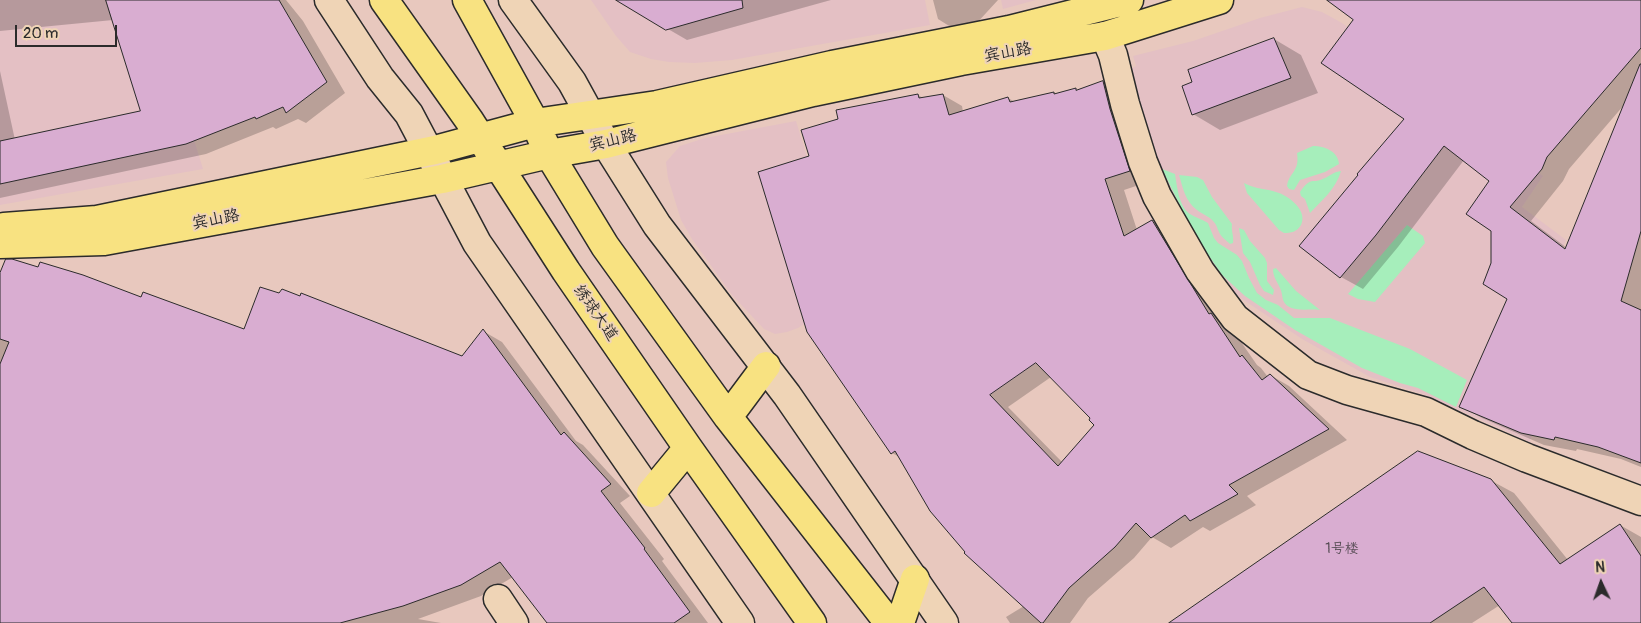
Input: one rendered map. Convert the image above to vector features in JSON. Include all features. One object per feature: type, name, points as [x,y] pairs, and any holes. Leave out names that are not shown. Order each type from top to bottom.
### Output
[{"type":"main road","name":"绣球大道","points":[[384,0],[468,120],[566,270],[688,448],[812,623]]},
{"type":"main road","points":[[467,0],[535,123],[548,154],[605,246],[728,417],[889,623]]},
{"type":"main road","name":"宾山路","points":[[0,228],[97,220],[428,152],[535,123],[657,104],[832,65],[1009,30],[1129,0]]},
{"type":"main road","name":"宾山路","points":[[0,244],[104,241],[442,179],[548,154],[606,144],[813,92],[961,61],[1105,36],[1219,0]]},
{"type":"main road","points":[[728,417],[766,366]]},
{"type":"main road","points":[[651,493],[688,448]]},
{"type":"main road","points":[[900,623],[915,579]]},
{"type":"street","points":[[329,0],[380,78],[409,114],[477,243],[740,623]]},
{"type":"street","points":[[514,0],[572,82],[606,144],[657,225],[766,366],[944,623]]},
{"type":"street","points":[[1105,36],[1113,55],[1125,104],[1143,162],[1157,196],[1200,271],[1235,318],[1308,375],[1347,390],[1426,412],[1527,458],[1641,501]]},
{"type":"street","points":[[498,599],[514,623]]},
{"type":"shaded area","points":[[0,0],[148,0],[182,99],[203,169],[0,205]]},
{"type":"shaded area","points":[[591,0],[925,0],[930,25],[732,60],[695,63],[669,62],[651,59],[630,52],[616,36]]},
{"type":"shaded area","points":[[1001,0],[1036,0],[1003,9]]},
{"type":"shaded area","points":[[1302,7],[1322,12],[1342,23],[1462,110],[1543,176],[1522,207],[1566,240],[1557,262],[1534,426],[1530,442],[1423,394],[1370,377],[1302,339],[1242,299],[1226,285],[1217,273],[1184,218],[1167,182],[1157,167],[1126,71],[1136,66],[1133,56],[1193,41],[1260,18]]},
{"type":"shaded area","points":[[796,121],[849,295],[798,328],[775,334],[764,329],[732,295],[692,239],[681,220],[668,178],[666,162],[680,146],[705,138]]},
{"type":"green space","points":[[1313,146],[1330,150],[1338,159],[1339,164],[1325,172],[1300,180],[1294,190],[1289,189],[1287,186],[1288,181],[1296,168],[1297,153]]},
{"type":"green space","points":[[1162,169],[1175,174],[1179,196],[1186,211],[1208,223],[1218,243],[1237,255],[1242,261],[1257,293],[1266,300],[1278,305],[1294,318],[1330,318],[1410,349],[1467,380],[1456,407],[1418,388],[1362,368],[1295,330],[1245,296],[1222,275],[1194,234]]},
{"type":"green space","points":[[1341,171],[1332,189],[1310,213],[1305,199],[1301,196],[1300,192],[1309,182],[1320,180]]},
{"type":"green space","points":[[1179,175],[1197,177],[1203,180],[1212,197],[1232,224],[1233,243],[1230,244],[1220,234],[1211,219],[1190,203]]},
{"type":"green space","points":[[1244,183],[1279,193],[1293,201],[1302,215],[1301,225],[1296,231],[1289,233],[1279,230],[1247,193]]},
{"type":"green space","points":[[1407,225],[1423,236],[1425,243],[1375,302],[1358,299],[1348,294]]},
{"type":"green space","points":[[1239,228],[1244,230],[1250,241],[1265,258],[1267,263],[1267,281],[1274,290],[1273,295],[1264,291],[1250,262],[1243,253]]},
{"type":"green space","points":[[1276,268],[1296,291],[1320,310],[1299,310],[1286,304],[1274,274],[1273,269]]},
{"type":"building","points":[[106,0],[279,0],[327,82],[286,113],[283,107],[256,119],[255,117],[186,144],[0,184],[0,141],[140,111]]},
{"type":"building","points":[[616,0],[742,0],[743,8],[666,30]]},
{"type":"building","points":[[1327,0],[1641,0],[1641,48],[1547,157],[1542,169],[1510,207],[1565,249],[1641,64],[1641,231],[1621,301],[1641,310],[1641,463],[1598,447],[1555,437],[1554,440],[1521,433],[1459,407],[1507,299],[1483,284],[1491,263],[1491,231],[1466,214],[1489,181],[1444,146],[1376,235],[1340,278],[1299,246],[1404,119],[1321,63],[1353,20]]},
{"type":"building","points":[[1274,38],[1291,78],[1192,115],[1182,86],[1192,82],[1188,70]]},
{"type":"building","points":[[1103,81],[1130,171],[1105,179],[1124,236],[1152,220],[1209,314],[1211,313],[1240,357],[1242,355],[1262,380],[1270,374],[1329,429],[1229,485],[1238,494],[1190,521],[1185,515],[1151,538],[1136,523],[1115,547],[1069,588],[1043,623],[1041,623],[964,553],[930,511],[895,451],[891,454],[807,332],[758,172],[809,156],[801,130],[838,119],[836,110],[918,94],[919,98],[943,94],[949,115],[1008,97],[1010,102],[1076,88],[1076,90]],"holes":[[[1036,363],[1090,418],[1089,420],[1094,425],[1058,466],[990,395]]]},
{"type":"building","points":[[6,259],[38,267],[40,262],[83,275],[141,297],[143,292],[244,329],[260,287],[279,293],[282,289],[300,296],[301,293],[462,356],[483,329],[561,435],[564,432],[611,484],[601,491],[645,548],[690,612],[674,623],[547,623],[500,562],[461,585],[403,606],[340,623],[0,623],[0,364],[9,342],[0,339],[0,273]]},
{"type":"building","points":[[1418,451],[1491,479],[1560,564],[1620,524],[1641,556],[1641,623],[1512,623],[1484,587],[1430,623],[1169,623]]}]
